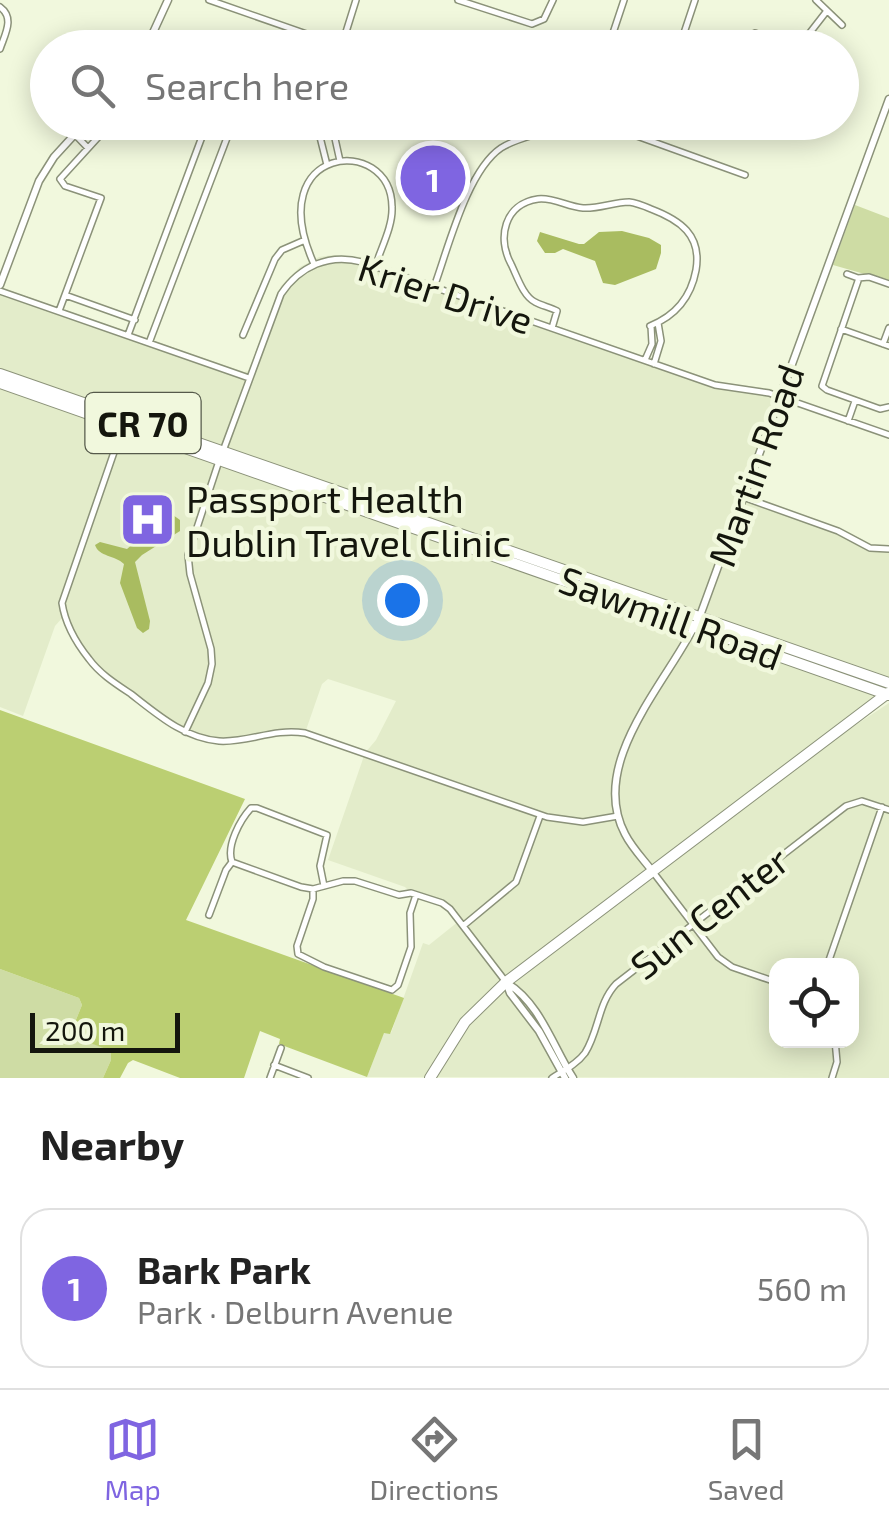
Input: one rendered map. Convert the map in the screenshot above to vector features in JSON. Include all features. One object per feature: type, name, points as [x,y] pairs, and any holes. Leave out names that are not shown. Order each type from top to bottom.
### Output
[{"type":"main road","name":"Sawmill Road","points":[[0,374],[221,456],[888,690]]},
{"type":"main road","name":"Sawmill Road","points":[[0,383],[221,456]]},
{"type":"main road","points":[[430,1078],[465,1022],[506,982],[888,690]]},
{"type":"street","points":[[154,30],[168,0]]},
{"type":"street","points":[[209,0],[293,30]]},
{"type":"street","points":[[346,30],[356,0]]},
{"type":"street","points":[[458,0],[525,24],[539,23],[553,0]]},
{"type":"street","points":[[614,30],[624,0]]},
{"type":"street","points":[[685,30],[694,0]]},
{"type":"street","points":[[816,0],[842,25]]},
{"type":"street","points":[[0,6],[8,26],[0,49]]},
{"type":"street","points":[[812,30],[826,12]]},
{"type":"street","name":"Martin Road","points":[[619,816],[617,780],[624,749],[697,622],[889,99]]},
{"type":"street","points":[[70,140],[40,181],[0,288],[249,378]]},
{"type":"street","points":[[81,140],[88,148]]},
{"type":"street","points":[[59,312],[101,198],[65,186],[60,179],[95,140]]},
{"type":"street","points":[[131,337],[201,140]]},
{"type":"street","points":[[149,343],[225,140]]},
{"type":"street","points":[[321,140],[327,165]]},
{"type":"street","points":[[335,140],[340,161]]},
{"type":"street","points":[[434,288],[472,184],[484,165],[503,147],[518,140]]},
{"type":"street","points":[[648,140],[745,175]]},
{"type":"street","points":[[314,264],[301,227],[302,194],[314,174],[327,165],[353,160],[382,176],[388,188],[392,210],[374,267]]},
{"type":"street","points":[[552,328],[557,310],[529,298],[503,248],[503,233],[510,216],[520,207],[541,199],[580,208],[623,202],[678,220],[697,254],[695,276],[687,298],[667,320],[653,325]]},
{"type":"street","points":[[243,335],[275,258],[282,250],[305,240]]},
{"type":"street","name":"Krier Drive","points":[[186,732],[208,683],[212,664],[188,555],[281,294],[294,277],[314,264],[341,259],[357,261],[721,386],[762,391],[889,435]]},
{"type":"street","points":[[846,274],[889,284]]},
{"type":"street","points":[[860,278],[822,386],[880,409],[889,407]]},
{"type":"street","points":[[65,296],[135,320]]},
{"type":"street","points":[[645,360],[653,325]]},
{"type":"street","points":[[653,325],[660,341],[654,364]]},
{"type":"street","points":[[841,329],[886,345],[889,328]]},
{"type":"street","points":[[848,421],[856,400]]},
{"type":"street","points":[[123,426],[63,599],[63,610],[81,649],[95,666],[157,714],[201,738],[223,741],[280,732],[314,735],[540,816],[576,822],[619,816],[626,836],[714,954],[725,963],[769,979]]},
{"type":"street","points":[[743,497],[866,546],[889,549]]},
{"type":"street","name":"Sun Center","points":[[564,1073],[586,1052],[612,987],[852,802],[886,808]]},
{"type":"street","points":[[232,862],[230,848],[245,814],[254,808],[325,832],[328,842],[320,866],[324,886]]},
{"type":"street","points":[[829,958],[886,808]]},
{"type":"street","points":[[463,926],[516,882],[540,816]]},
{"type":"street","points":[[232,862],[313,889],[351,881],[445,904],[534,1011],[549,1034],[564,1073],[574,1078]]},
{"type":"street","points":[[209,916],[232,862]]},
{"type":"street","points":[[313,889],[298,954],[392,990],[398,986],[411,947],[410,913],[416,895]]},
{"type":"street","points":[[270,1078],[281,1048]]},
{"type":"street","points":[[832,1078],[836,1048]]},
{"type":"street","points":[[274,1066],[308,1078]]},
{"type":"street","points":[[552,1078],[564,1073]]},
{"type":"shaded area","points":[[855,205],[889,218],[889,281],[833,265]]},
{"type":"shaded area","points":[[622,231],[649,238],[661,245],[661,253],[656,269],[615,285],[603,283],[595,261],[563,249],[545,253],[537,241],[540,232],[584,244],[599,232]]},
{"type":"shaded area","points":[[333,255],[361,257],[718,382],[772,389],[782,406],[750,492],[756,498],[872,545],[889,546],[889,681],[0,370],[0,287],[248,371],[281,286],[300,267]]},
{"type":"shaded area","points":[[0,386],[120,428],[60,598],[63,617],[55,626],[23,716],[0,707]]},
{"type":"shaded area","points":[[123,426],[886,694],[757,794],[770,789],[889,703],[889,1078],[367,1077],[384,1032],[391,1033],[423,943],[429,945],[459,921],[450,909],[405,887],[328,860],[365,753],[396,701],[328,679],[322,684],[305,733],[289,731],[217,741],[185,732],[95,666],[76,639],[62,603]]},
{"type":"shaded area","points":[[173,515],[180,520],[180,531],[135,562],[150,621],[149,629],[143,633],[137,628],[120,583],[124,564],[100,552],[95,545],[100,542],[127,549],[161,520]]},
{"type":"shaded area","points":[[0,710],[245,799],[186,920],[404,998],[390,1034],[384,1033],[367,1077],[279,1044],[280,1039],[260,1031],[244,1078],[180,1078],[133,1060],[120,1078],[103,1078],[111,1051],[72,1036],[82,1005],[79,998],[0,969]]},
{"type":"shaded area","points":[[0,969],[79,998],[82,1005],[71,1032],[112,1051],[103,1078],[0,1078]]},
{"type":"place","name":"Bark Park","points":[[433,178]]},
{"type":"place","name":"Passport Health Dublin Travel Clinic","points":[[147,520]]}]
